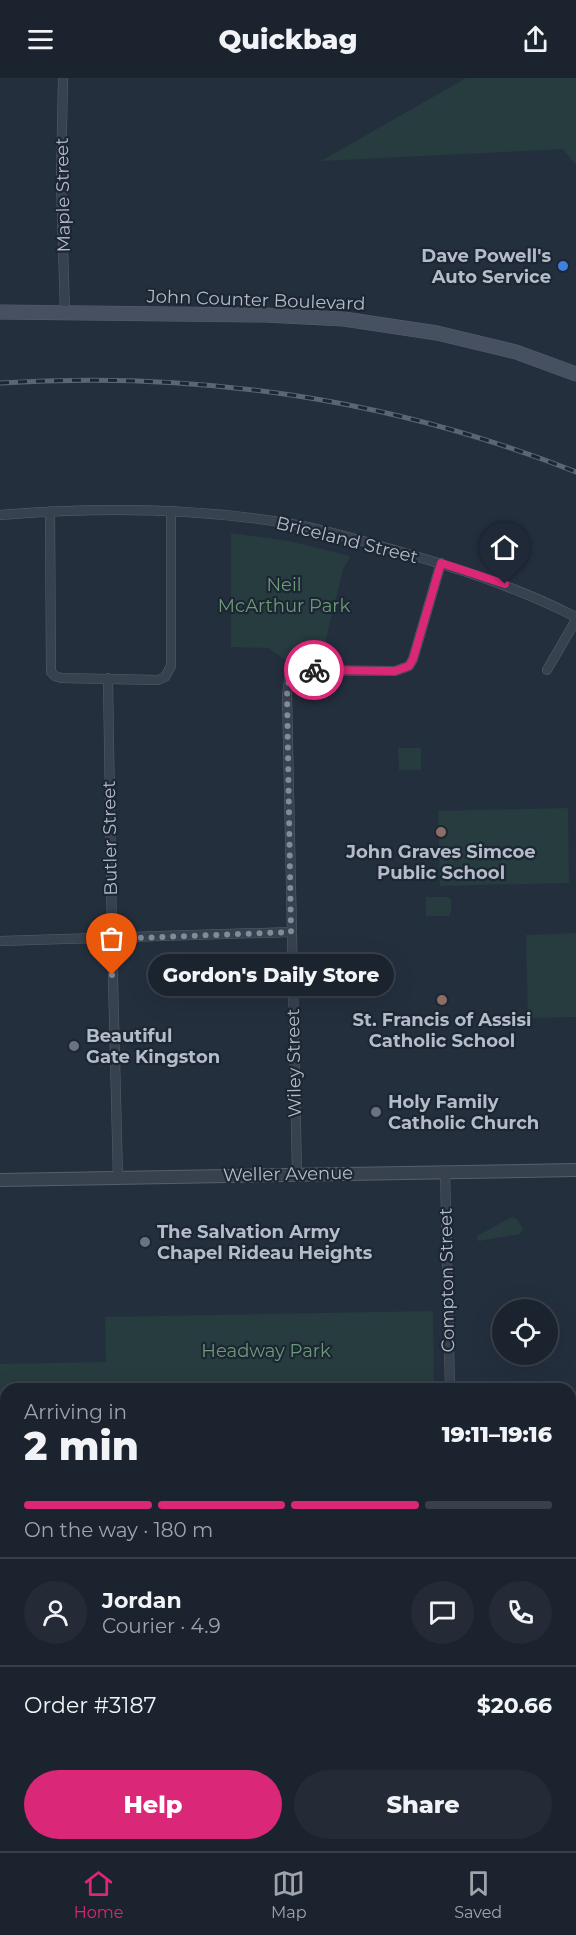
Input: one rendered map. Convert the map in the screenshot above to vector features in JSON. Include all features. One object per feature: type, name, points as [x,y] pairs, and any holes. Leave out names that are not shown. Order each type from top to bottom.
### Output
[{"type":"main road","name":"John Counter Boulevard","points":[[0,312],[265,315],[344,319],[437,333],[516,352],[576,374]]},
{"type":"street","name":"Maple Street","points":[[63,78],[61,180],[65,313]]},
{"type":"street","name":"Briceland Street","points":[[0,514],[50,511],[171,512],[242,517],[292,524],[441,563],[505,584],[541,599],[576,619]]},
{"type":"street","points":[[50,511],[51,672],[61,678],[158,680],[165,677],[171,666],[171,512]]},
{"type":"street","name":"Wiley Street","points":[[297,1174],[287,695],[289,679],[304,670],[395,671],[409,666],[441,563]]},
{"type":"street","points":[[547,670],[576,619]]},
{"type":"street","name":"Butler Street","points":[[108,678],[118,1178]]},
{"type":"street","points":[[0,941],[291,932]]},
{"type":"street","name":"Weller Avenue","points":[[0,1180],[576,1170]]},
{"type":"street","name":"Compton Street","points":[[445,1171],[450,1383]]},
{"type":"green space","points":[[466,78],[576,78],[576,165],[563,149],[321,161]]},
{"type":"green space","name":"Neil McArthur Park","points":[[231,533],[289,541],[350,556],[343,570],[326,639],[328,659],[289,663],[269,648],[231,647]]},
{"type":"green space","points":[[398,748],[421,748],[421,770],[399,770]]},
{"type":"green space","points":[[568,808],[569,883],[440,886],[438,811]]},
{"type":"green space","points":[[426,897],[448,897],[451,900],[449,916],[426,916]]},
{"type":"green space","points":[[576,933],[576,1017],[528,1018],[526,935]]},
{"type":"green space","points":[[512,1217],[517,1219],[523,1229],[520,1234],[477,1240],[477,1236]]},
{"type":"green space","name":"Headway Park","points":[[433,1311],[434,1382],[0,1383],[0,1364],[106,1362],[105,1317]]},
{"type":"railway","points":[[0,383],[75,380],[148,381],[221,386],[293,395],[364,408],[435,425],[506,446],[576,472]]},
{"type":"way so far","points":[[112,975],[112,939],[291,932],[287,695],[289,679],[304,670],[314,670]]},
{"type":"place","name":"Dave Powell's Auto Service","points":[[563,266]]},
{"type":"place","name":"John Graves Simcoe Public School","points":[[441,832]]},
{"type":"place","name":"Gordon's Daily Store","points":[[112,975]]},
{"type":"place","name":"St. Francis of Assisi Catholic School","points":[[442,1000]]},
{"type":"place","name":"Beautiful Gate Kingston","points":[[74,1046]]},
{"type":"place","name":"Holy Family Catholic Church","points":[[376,1112]]},
{"type":"place","name":"The Salvation Army Chapel Rideau Heights","points":[[145,1242]]},
{"type":"route","points":[[314,670],[395,671],[409,666],[441,563],[505,584]]}]
